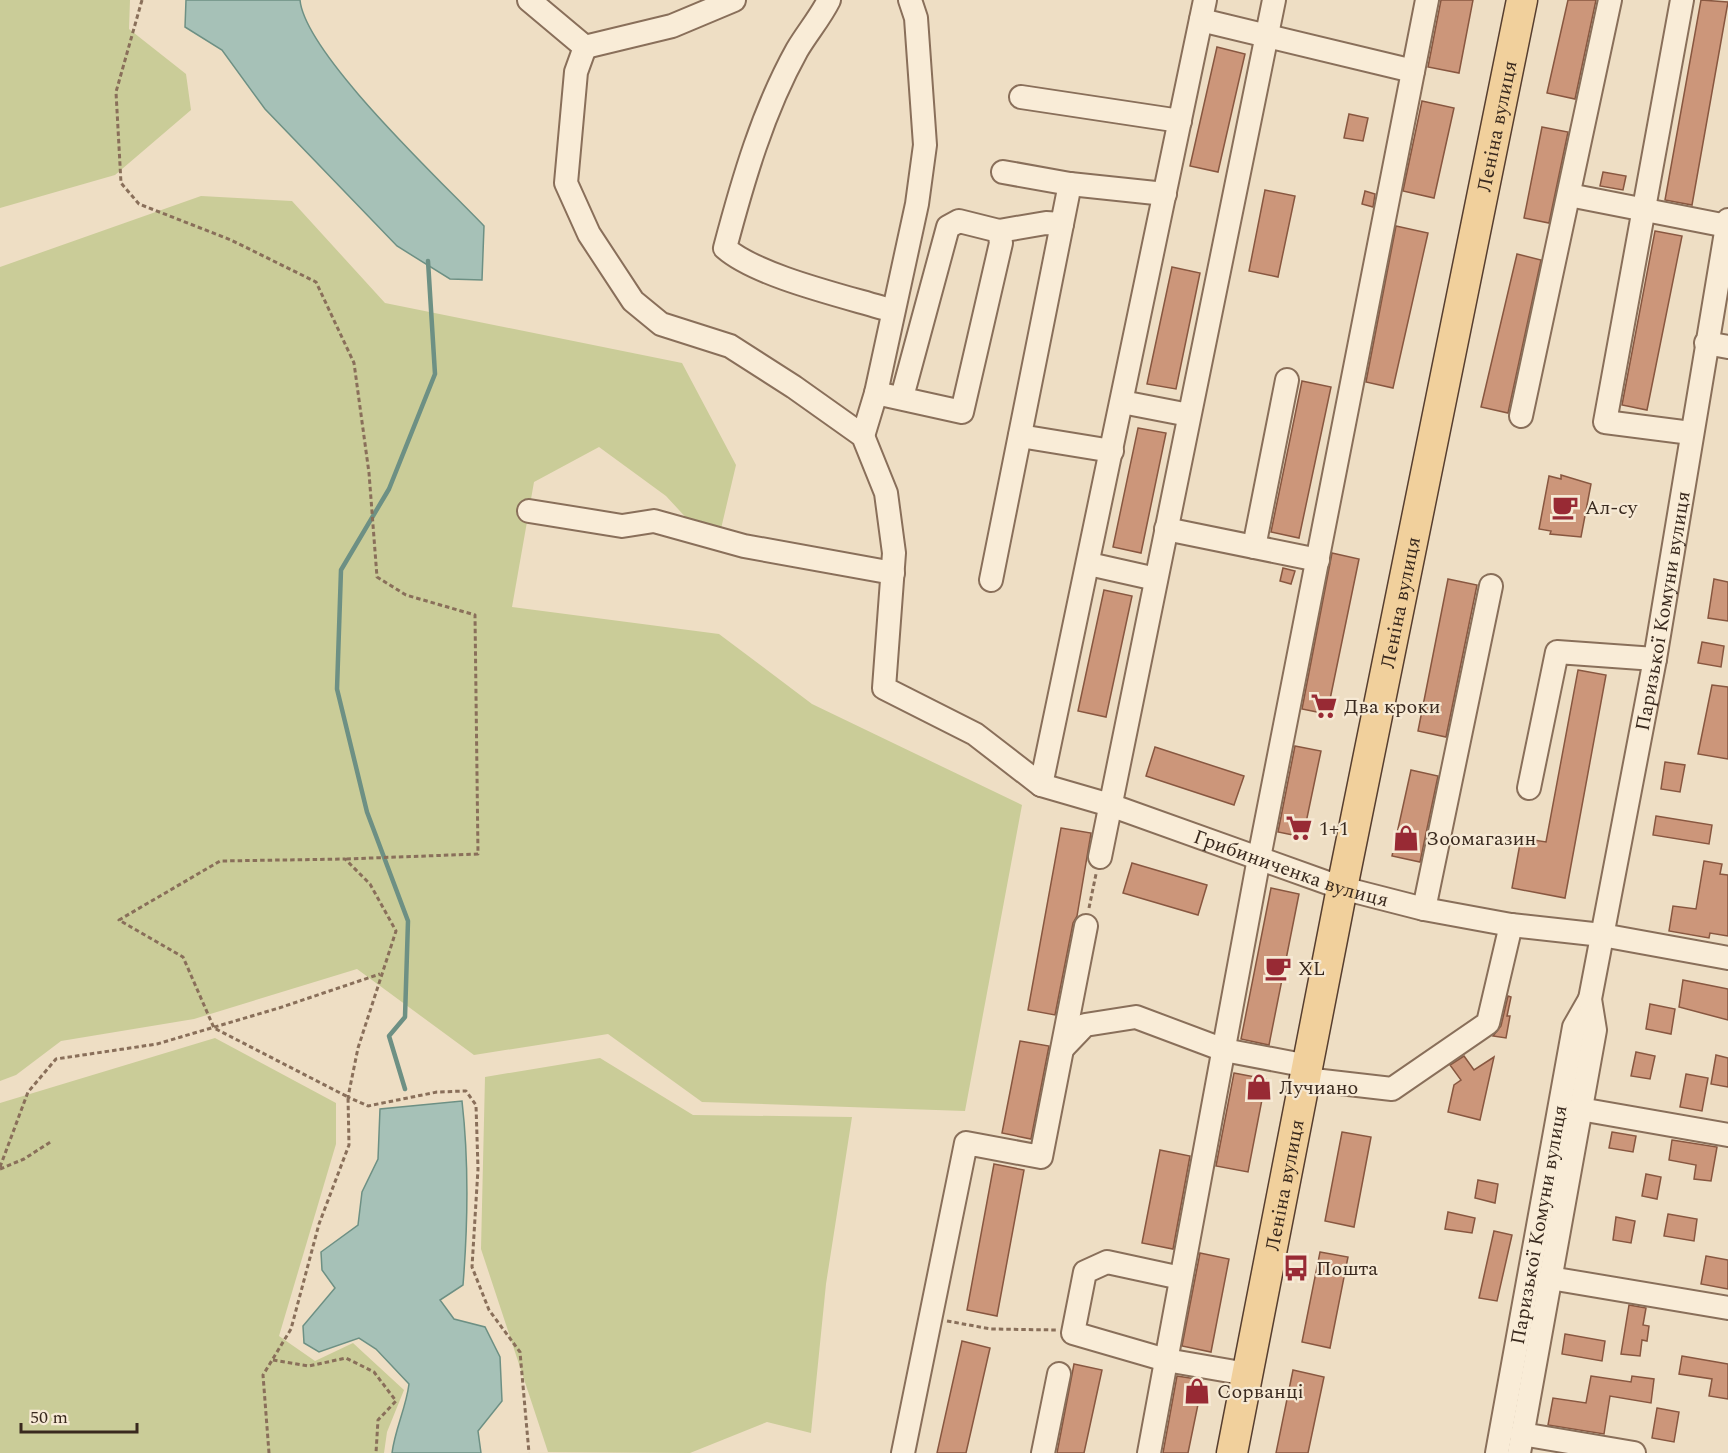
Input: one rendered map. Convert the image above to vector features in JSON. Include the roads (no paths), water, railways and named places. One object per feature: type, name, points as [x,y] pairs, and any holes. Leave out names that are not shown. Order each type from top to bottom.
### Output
[{"type":"main road","name":"Леніна вулиця","points":[[1232,1453],[1342,888],[1522,0]]},
{"type":"street","points":[[529,0],[585,47]]},
{"type":"street","points":[[585,47],[672,26],[734,0]]},
{"type":"street","points":[[829,0],[797,50],[774,101],[744,176],[725,248],[738,259],[801,283],[893,311]]},
{"type":"street","points":[[863,436],[876,393],[917,204],[926,145],[916,18],[910,0]]},
{"type":"street","points":[[1100,857],[1274,0]]},
{"type":"street","points":[[1149,1453],[1259,858],[1427,0]]},
{"type":"street","points":[[1521,416],[1610,0]]},
{"type":"street","points":[[1682,0],[1605,422],[1691,433]]},
{"type":"street","points":[[1041,785],[1203,10],[1267,36],[1413,71]]},
{"type":"street","points":[[529,511],[622,526],[654,521],[744,546],[893,573],[894,553],[886,493],[863,436],[794,387],[730,346],[661,324],[633,302],[589,234],[566,183],[576,72],[585,47]]},
{"type":"street","points":[[1022,97],[1180,121]]},
{"type":"street","points":[[1003,172],[1070,184],[1165,194]]},
{"type":"street","points":[[991,580],[1070,184]]},
{"type":"street","points":[[1569,195],[1727,223]]},
{"type":"street","points":[[902,397],[948,227],[958,221],[999,231],[1046,223],[1062,224]]},
{"type":"street","name":"Паризької Комуни вулиця","points":[[1497,1453],[1574,1027],[1590,999],[1655,659],[1691,433],[1717,345],[1727,223]]},
{"type":"street","points":[[876,393],[962,412],[1001,243],[999,231]]},
{"type":"street","points":[[1254,547],[1287,380]]},
{"type":"street","points":[[1122,402],[1190,415]]},
{"type":"street","points":[[1020,435],[1112,451]]},
{"type":"street","points":[[1166,529],[1318,560]]},
{"type":"street","points":[[1089,564],[1156,579]]},
{"type":"street","name":"Грибиниченка вулиця","points":[[893,573],[884,688],[975,734],[1041,785],[1110,805],[1342,888],[1424,909],[1511,925],[1602,935],[1728,958]]},
{"type":"street","points":[[1424,909],[1491,586]]},
{"type":"street","points":[[1529,788],[1557,652],[1655,659]]},
{"type":"street","points":[[1063,1048],[1085,1025],[1136,1017],[1224,1050],[1306,1073],[1392,1089],[1488,1023],[1511,925]]},
{"type":"street","points":[[903,1453],[966,1143],[1041,1157],[1086,926]]},
{"type":"street","name":"Паризької Комуни вулиця","points":[[1521,1444],[1595,1030],[1590,999]]},
{"type":"street","points":[[1580,1109],[1728,1135]]},
{"type":"street","points":[[1181,1278],[1107,1262],[1084,1272],[1073,1333],[1166,1360],[1247,1374]]},
{"type":"street","points":[[1550,1278],[1728,1308]]},
{"type":"street","points":[[1043,1453],[1059,1374]]},
{"type":"street","points":[[1521,1444],[1635,1453]]},
{"type":"waterway","points":[[405,1089],[389,1036],[405,1017],[408,921],[367,812],[337,689],[341,570],[389,489],[435,374],[428,261]]},
{"type":"place","name":"Ал-су","points":[[1565,507]]},
{"type":"place","name":"Два кроки","points":[[1324,706]]},
{"type":"place","name":"1+1","points":[[1299,828]]},
{"type":"place","name":"Зоомагазин","points":[[1406,838]]},
{"type":"place","name":"XL","points":[[1278,968]]},
{"type":"place","name":"Лучиано","points":[[1259,1087]]},
{"type":"place","name":"Пошта","points":[[1296,1268]]},
{"type":"place","name":"Сорванці","points":[[1197,1391]]}]
